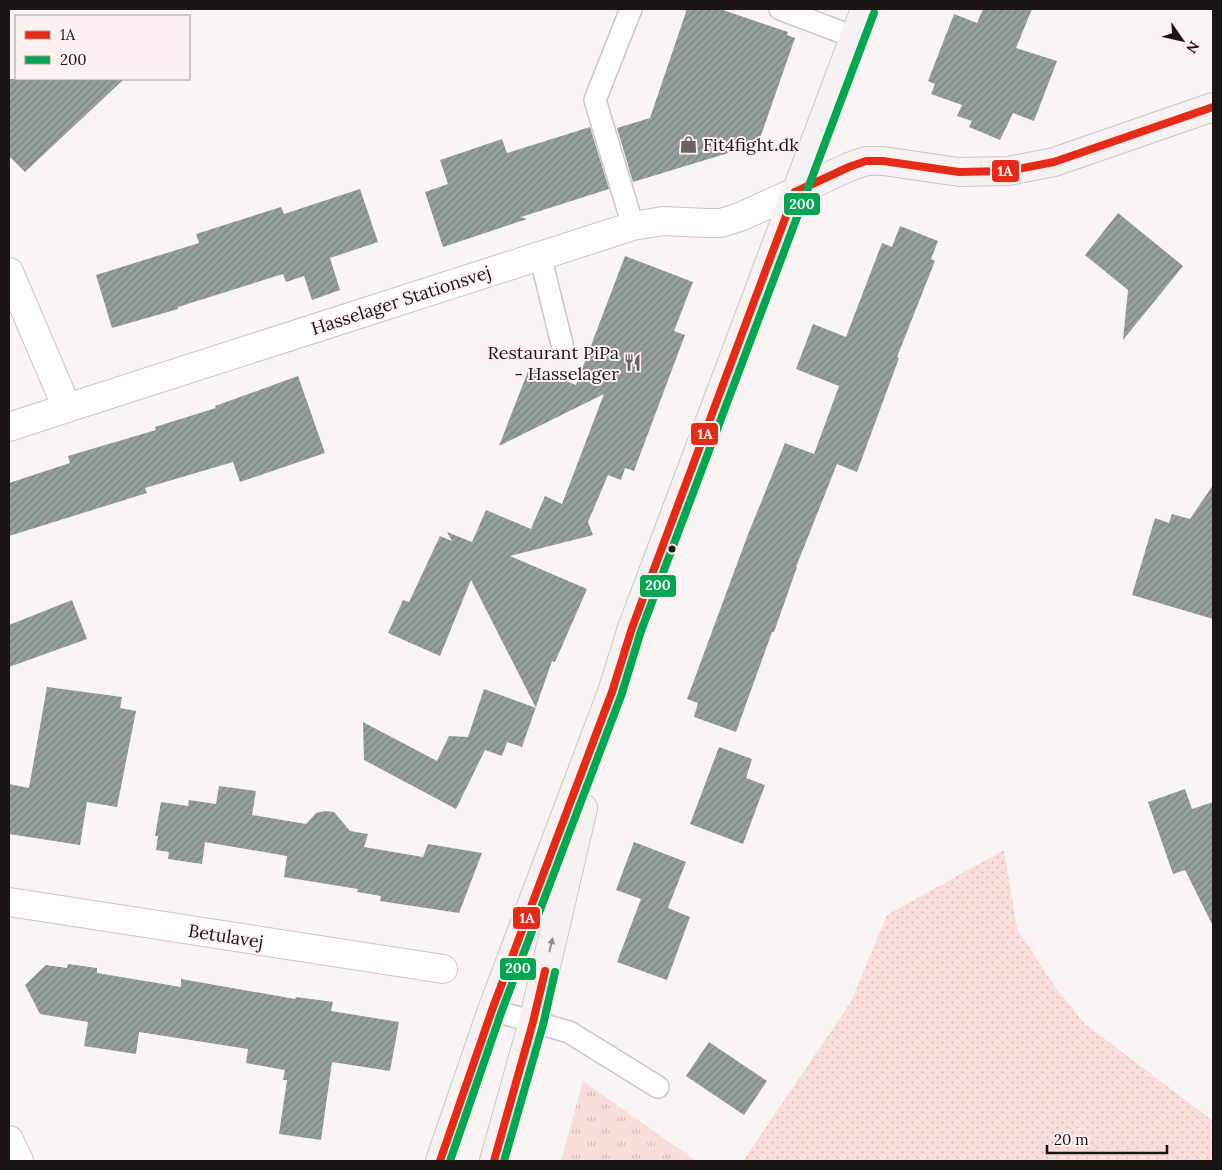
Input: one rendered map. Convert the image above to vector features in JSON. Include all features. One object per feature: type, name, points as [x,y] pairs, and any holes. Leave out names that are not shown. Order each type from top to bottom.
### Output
[{"type":"main road","points":[[440,1161],[492,1010],[610,697],[632,628],[865,9]]},
{"type":"main road","points":[[795,192],[866,161],[883,161],[959,172],[1008,171],[1054,162],[1213,107]]},
{"type":"main road","points":[[494,1161],[533,1022],[610,697]]},
{"type":"street","name":"Hasselager Stationsvej","points":[[9,427],[633,226],[663,220],[721,223],[740,217],[795,192]]},
{"type":"street","points":[[9,272],[67,408]]},
{"type":"street","name":"Betulavej","points":[[9,902],[443,969]]},
{"type":"street","points":[[9,1140],[19,1161]]},
{"type":"lane","points":[[631,9],[594,100],[633,226]]},
{"type":"lane","points":[[780,9],[854,37]]},
{"type":"lane","points":[[540,256],[562,344]]},
{"type":"lane","points":[[492,1010],[569,1032],[658,1087]]},
{"type":"green space","points":[[1004,850],[1017,929],[1056,988],[1085,1024],[1213,1121],[1213,1161],[743,1161],[851,1002],[887,915]]},
{"type":"green space","points":[[583,1081],[696,1161],[561,1161]]},
{"type":"building","points":[[687,9],[720,9],[788,32],[787,35],[795,38],[758,144],[633,182],[617,128],[650,118]]},
{"type":"building","points":[[983,9],[1032,9],[1016,48],[1057,61],[1034,121],[1013,113],[1000,140],[969,127],[972,121],[957,116],[962,105],[931,94],[935,84],[928,81],[954,14],[977,23]]},
{"type":"building","points":[[9,79],[123,80],[25,172],[9,156]]},
{"type":"building","points":[[590,127],[609,189],[521,217],[527,219],[443,247],[425,192],[448,184],[440,160],[502,139],[507,153]]},
{"type":"building","points":[[360,189],[378,242],[330,258],[340,290],[312,300],[304,276],[286,282],[283,274],[178,307],[178,309],[112,328],[96,275],[199,243],[196,234],[281,207],[284,214]]},
{"type":"building","points":[[1118,213],[1183,266],[1123,340],[1128,290],[1085,255]]},
{"type":"building","points":[[900,226],[938,241],[931,259],[935,261],[897,357],[899,358],[857,472],[837,464],[796,567],[774,632],[772,632],[736,732],[694,717],[698,703],[687,699],[747,537],[785,443],[814,454],[839,386],[796,369],[813,324],[846,337],[882,243],[892,247]]},
{"type":"building","points":[[625,256],[693,282],[674,331],[685,335],[634,471],[625,468],[621,480],[608,475],[588,522],[593,535],[510,556],[587,589],[555,662],[552,661],[536,708],[471,580],[440,656],[388,633],[403,600],[409,602],[440,536],[452,541],[447,532],[472,542],[486,510],[531,529],[545,496],[562,504],[604,394],[499,446],[530,366],[576,385]]},
{"type":"building","points":[[298,376],[325,453],[240,482],[233,462],[145,488],[147,493],[9,536],[9,483],[70,463],[68,456],[156,430],[155,427],[216,408],[215,406]]},
{"type":"building","points":[[1213,485],[1213,619],[1132,595],[1155,518],[1169,523],[1172,514],[1190,519]]},
{"type":"building","points":[[72,600],[87,639],[9,667],[9,625]]},
{"type":"building","points":[[47,687],[122,697],[120,708],[136,711],[117,807],[87,802],[80,845],[9,834],[9,784],[29,788]]},
{"type":"building","points":[[484,689],[536,708],[522,747],[507,742],[502,756],[485,750],[456,809],[364,760],[363,722],[437,761],[449,736],[468,737]]},
{"type":"building","points":[[719,747],[752,759],[746,778],[765,785],[743,844],[690,824]]},
{"type":"building","points":[[219,786],[256,791],[252,815],[306,824],[316,813],[334,812],[350,831],[368,834],[364,847],[423,857],[428,844],[482,853],[459,913],[380,901],[381,896],[357,892],[358,889],[284,877],[287,856],[205,842],[202,864],[168,859],[169,852],[156,850],[158,836],[155,836],[161,802],[188,806],[189,800],[216,804]]},
{"type":"building","points":[[1185,789],[1192,809],[1213,802],[1213,926],[1185,870],[1173,874],[1148,802]]},
{"type":"building","points":[[634,842],[686,862],[668,908],[690,917],[667,980],[617,962],[641,899],[616,890]]},
{"type":"building","points":[[68,964],[97,968],[97,973],[181,987],[181,979],[295,999],[296,997],[333,1002],[331,1011],[399,1022],[390,1071],[332,1062],[321,1140],[279,1134],[287,1080],[283,1080],[285,1070],[246,1063],[248,1049],[139,1032],[136,1054],[84,1046],[88,1022],[40,1014],[25,985],[46,965],[67,968]]},
{"type":"building","points":[[709,1042],[767,1081],[744,1115],[686,1076]]},
{"type":"transit line","name":"200","points":[[450,1161],[501,1013],[621,696],[641,631],[874,13]]},
{"type":"transit line","name":"1A","points":[[795,192],[866,161],[883,161],[959,172],[1008,171],[1054,162],[1213,107]]},
{"type":"transit line","name":"1A","points":[[440,1161],[492,1010],[612,692],[632,628],[795,192]]},
{"type":"transit line","name":"1A","points":[[494,1161],[533,1022],[545,971]]},
{"type":"transit line","name":"200","points":[[504,1161],[543,1025],[555,972]]},
{"type":"place","name":"Fit4fight.dk","points":[[689,144]]},
{"type":"place","name":"Restaurant PiPa - Hasselager","points":[[633,362]]}]
